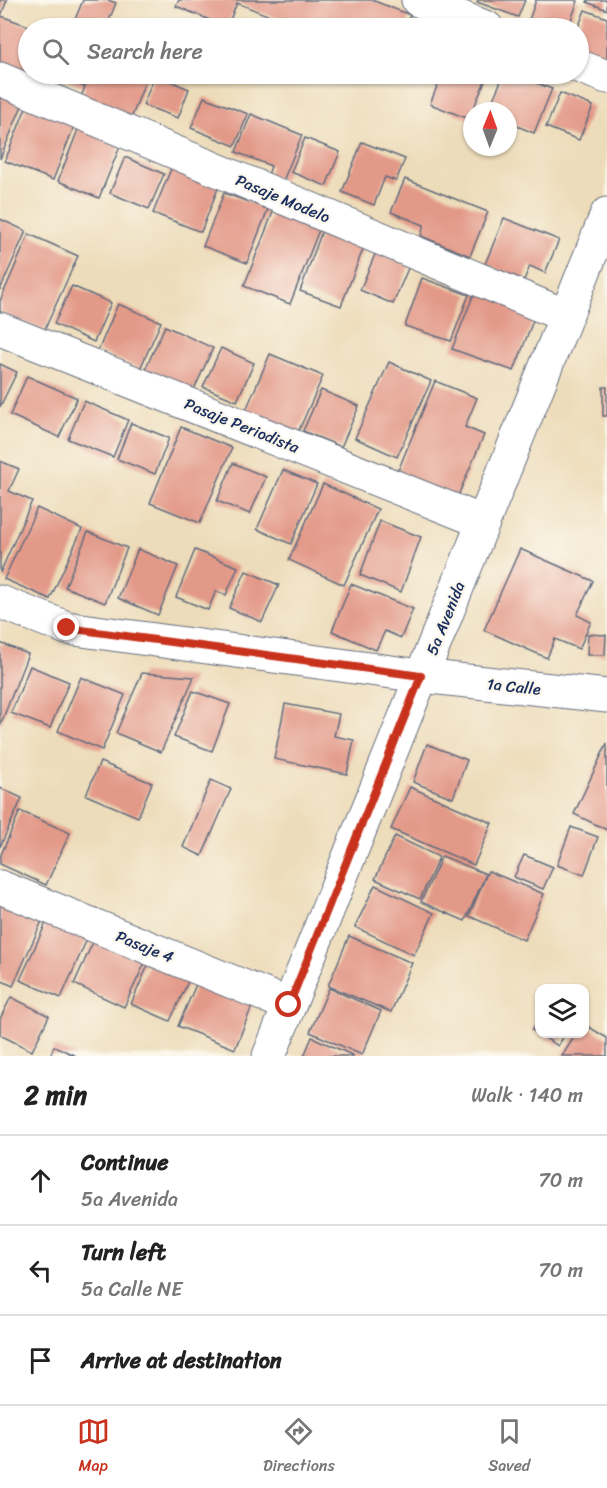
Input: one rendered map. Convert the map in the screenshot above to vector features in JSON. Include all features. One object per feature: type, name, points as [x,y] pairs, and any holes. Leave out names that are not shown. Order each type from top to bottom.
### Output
[{"type":"street","points":[[418,0],[462,18]]},
{"type":"street","points":[[589,70],[607,77]]},
{"type":"street","name":"Pasaje Modelo","points":[[0,79],[566,316]]},
{"type":"street","name":"5a Avenida","points":[[269,1056],[607,214]]},
{"type":"street","name":"Pasaje Periodista","points":[[0,329],[483,522]]},
{"type":"street","name":"1a Calle","points":[[0,602],[67,628],[421,676],[607,696]]},
{"type":"street","name":"Pasaje 4","points":[[0,887],[289,1005]]},
{"type":"building","points":[[0,0],[7,0],[1,16],[18,22],[18,73],[0,66]]},
{"type":"building","points":[[83,0],[108,0],[116,3],[110,18],[76,18]]},
{"type":"building","points":[[179,0],[372,0],[410,15],[409,18],[275,18],[237,3],[231,18],[205,18],[176,6]]},
{"type":"building","points":[[478,0],[525,0],[518,17],[477,2]]},
{"type":"building","points":[[536,0],[578,1],[572,18],[530,18]]},
{"type":"building","points":[[588,0],[607,0],[607,10],[587,2]]},
{"type":"building","points":[[585,10],[607,18],[607,64],[589,57],[589,18],[582,18]]},
{"type":"building","points":[[77,84],[144,84],[131,119],[80,99],[85,87]]},
{"type":"building","points":[[151,84],[177,84],[189,89],[178,118],[143,105]]},
{"type":"building","points":[[438,84],[484,84],[476,102],[463,102],[463,117],[430,104]]},
{"type":"building","points":[[500,84],[539,84],[552,89],[534,133],[517,126],[517,102],[492,102]]},
{"type":"building","points":[[560,93],[593,106],[579,140],[546,127]]},
{"type":"building","points":[[0,94],[23,103],[0,159]]},
{"type":"building","points":[[204,97],[248,114],[235,146],[191,128]]},
{"type":"building","points":[[27,105],[75,124],[53,180],[5,161]]},
{"type":"building","points":[[251,114],[302,135],[283,181],[268,175],[271,166],[236,152]]},
{"type":"building","points":[[79,127],[121,144],[99,198],[58,181]]},
{"type":"building","points":[[305,138],[340,152],[326,186],[291,172]]},
{"type":"building","points":[[362,142],[405,159],[396,181],[385,177],[374,205],[342,192]]},
{"type":"building","points":[[125,157],[164,174],[149,209],[110,193]]},
{"type":"building","points":[[173,164],[220,183],[201,232],[153,213]]},
{"type":"building","points":[[405,179],[488,212],[470,256],[421,236],[424,225],[391,212]]},
{"type":"building","points":[[224,193],[268,209],[247,263],[203,246]]},
{"type":"building","points":[[275,207],[321,225],[290,304],[244,286]]},
{"type":"building","points":[[504,218],[559,240],[545,273],[530,266],[524,280],[485,264]]},
{"type":"building","points":[[0,219],[26,231],[0,290]]},
{"type":"building","points":[[325,223],[367,239],[341,306],[300,291]]},
{"type":"building","points":[[29,234],[78,256],[44,331],[0,312],[0,301]]},
{"type":"building","points":[[376,252],[409,266],[393,304],[360,290]]},
{"type":"building","points":[[422,278],[469,295],[451,341],[405,326]]},
{"type":"building","points":[[72,286],[111,303],[94,342],[54,324]]},
{"type":"building","points":[[477,286],[537,310],[514,371],[452,349]]},
{"type":"building","points":[[118,304],[161,322],[140,369],[98,351]]},
{"type":"building","points":[[165,326],[213,348],[191,396],[143,374]]},
{"type":"building","points":[[221,348],[254,363],[237,401],[203,387]]},
{"type":"building","points":[[270,354],[323,376],[295,439],[243,417]]},
{"type":"building","points":[[389,362],[431,381],[397,457],[355,438]]},
{"type":"building","points":[[0,364],[17,372],[0,407]]},
{"type":"building","points":[[27,376],[77,398],[59,437],[10,415]]},
{"type":"building","points":[[435,381],[477,398],[465,427],[484,435],[457,498],[397,473]]},
{"type":"building","points":[[603,387],[607,387],[607,416],[603,416]]},
{"type":"building","points":[[321,390],[359,406],[341,447],[303,431]]},
{"type":"building","points":[[84,401],[128,420],[113,457],[68,439]]},
{"type":"building","points":[[131,423],[169,438],[155,474],[117,459]]},
{"type":"building","points":[[181,427],[232,448],[200,523],[150,503]]},
{"type":"building","points":[[0,461],[19,469],[9,491],[32,501],[0,573]]},
{"type":"building","points":[[233,463],[266,477],[250,514],[217,501]]},
{"type":"building","points":[[283,470],[317,484],[291,544],[257,529]]},
{"type":"building","points":[[323,484],[378,509],[344,585],[289,560]]},
{"type":"building","points":[[37,508],[82,529],[50,599],[4,579]]},
{"type":"building","points":[[380,521],[421,537],[401,592],[360,575]]},
{"type":"building","points":[[88,532],[127,548],[105,603],[65,587]]},
{"type":"building","points":[[138,549],[178,566],[158,615],[118,598]]},
{"type":"building","points":[[520,549],[593,581],[577,615],[591,622],[579,649],[555,639],[547,658],[484,630]]},
{"type":"building","points":[[195,550],[238,567],[226,595],[216,591],[208,610],[176,597]]},
{"type":"building","points":[[246,571],[279,585],[262,622],[229,608]]},
{"type":"building","points":[[351,584],[413,609],[401,638],[385,631],[376,650],[332,631]]},
{"type":"building","points":[[588,634],[606,635],[605,655],[587,655]]},
{"type":"building","points":[[0,643],[28,654],[0,726]]},
{"type":"building","points":[[30,666],[69,682],[50,728],[11,713]]},
{"type":"building","points":[[142,673],[194,677],[161,752],[116,733]]},
{"type":"building","points":[[81,677],[125,695],[102,750],[58,731]]},
{"type":"building","points":[[193,691],[230,704],[212,751],[174,737]]},
{"type":"building","points":[[285,704],[339,714],[334,736],[354,740],[347,774],[274,759]]},
{"type":"building","points":[[607,743],[607,830],[574,814]]},
{"type":"building","points":[[427,744],[467,760],[453,798],[413,782]]},
{"type":"building","points":[[100,762],[152,783],[138,817],[86,795]]},
{"type":"building","points":[[211,780],[231,789],[202,856],[183,847]]},
{"type":"building","points":[[410,787],[492,823],[474,865],[391,829]]},
{"type":"building","points":[[0,788],[22,798],[0,847]]},
{"type":"building","points":[[20,811],[70,833],[46,885],[0,864],[0,857]]},
{"type":"building","points":[[571,827],[598,837],[584,875],[557,865]]},
{"type":"building","points":[[395,836],[439,857],[420,899],[375,879]]},
{"type":"building","points":[[524,855],[553,867],[543,889],[514,877]]},
{"type":"building","points":[[442,856],[486,874],[465,921],[421,902]]},
{"type":"building","points":[[488,871],[544,894],[524,940],[469,916]]},
{"type":"building","points":[[375,885],[434,913],[414,955],[355,927]]},
{"type":"building","points":[[0,897],[46,912],[13,986],[0,980]]},
{"type":"building","points":[[51,912],[91,930],[61,998],[20,980]]},
{"type":"building","points":[[98,931],[149,954],[124,1007],[74,984]]},
{"type":"building","points":[[349,936],[412,963],[391,1012],[328,986]]},
{"type":"building","points":[[153,954],[193,971],[170,1021],[131,1004]]},
{"type":"building","points":[[201,973],[256,996],[235,1049],[178,1026]]},
{"type":"building","points":[[329,988],[381,1011],[362,1055],[310,1032]]},
{"type":"building","points":[[11,997],[49,1016],[32,1051],[0,1035],[0,1019]]},
{"type":"building","points":[[589,1027],[607,1038],[607,1056],[562,1056],[573,1038],[589,1038]]},
{"type":"building","points":[[312,1037],[354,1056],[304,1056]]},
{"type":"building","points":[[545,1038],[563,1038],[558,1046]]},
{"type":"building","points":[[54,1046],[76,1056],[50,1056]]},
{"type":"route","points":[[67,628],[421,676],[289,1005]]}]
